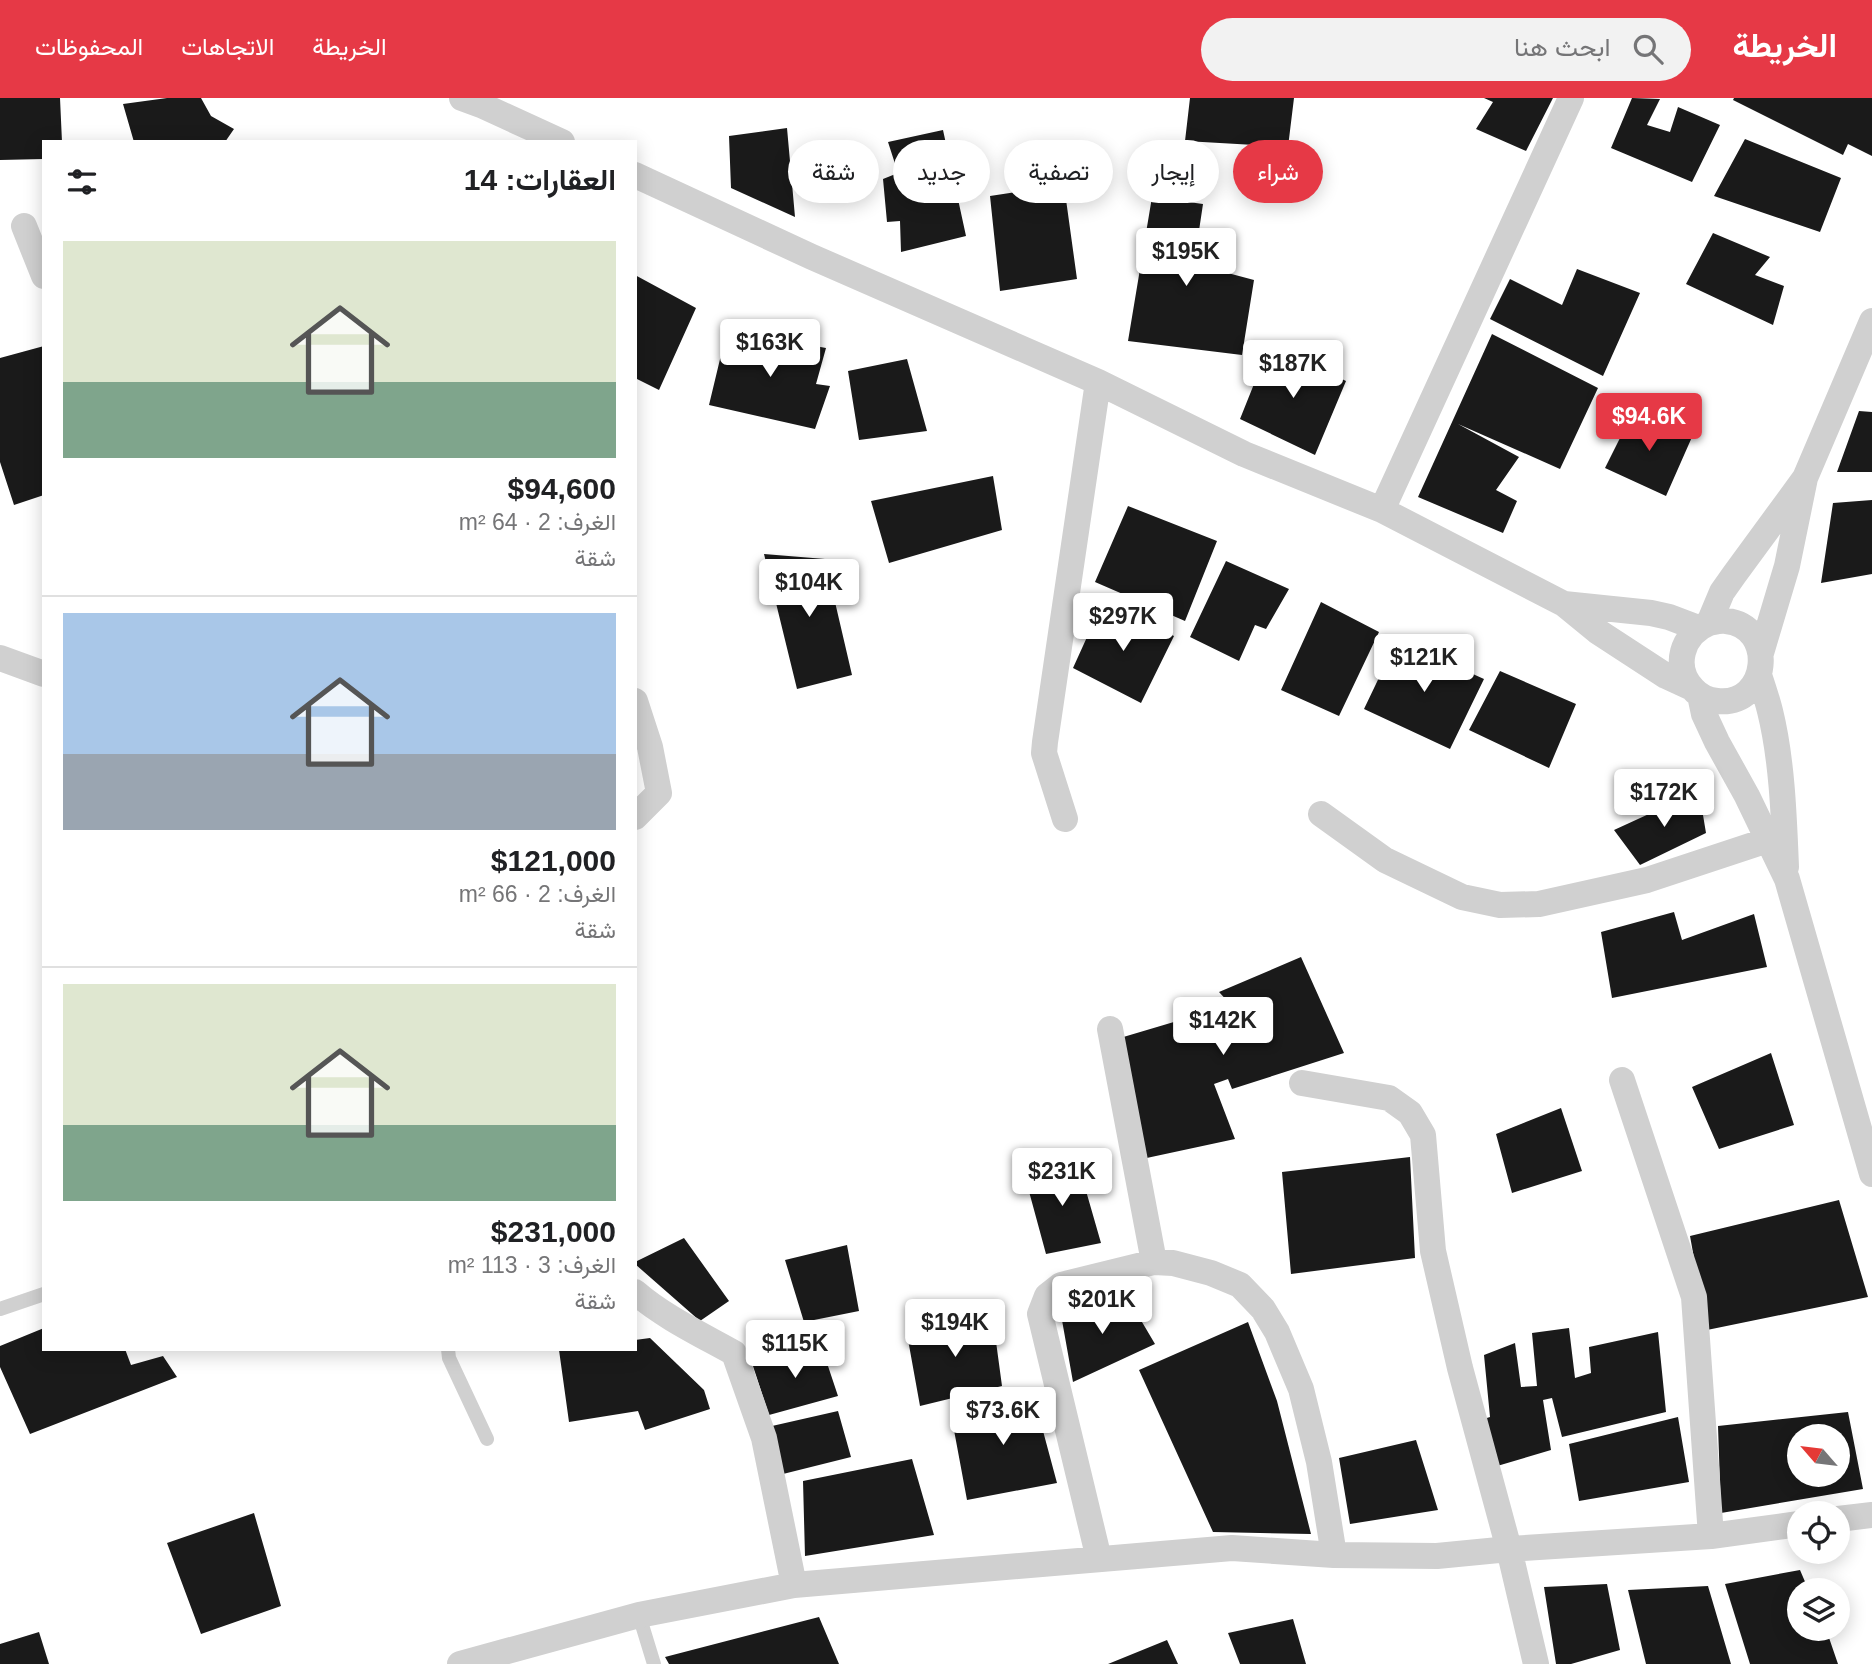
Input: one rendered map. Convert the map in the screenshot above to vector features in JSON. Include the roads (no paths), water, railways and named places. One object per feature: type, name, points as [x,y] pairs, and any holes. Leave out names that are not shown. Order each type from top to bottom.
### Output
[{"type":"street","points":[[462,98],[558,140]]},
{"type":"street","points":[[1382,510],[1571,98]]},
{"type":"street","points":[[637,176],[812,257],[1098,382],[1244,454],[1382,510],[1564,604],[1597,631],[1666,676],[1711,700],[1734,699],[1745,694],[1754,685],[1787,566],[1805,478],[1872,321]]},
{"type":"street","points":[[24,226],[42,271]]},
{"type":"street","points":[[1065,819],[1044,753],[1098,382]]},
{"type":"street","points":[[1805,478],[1722,592],[1704,625],[1689,638],[1683,650],[1681,664],[1684,677],[1696,692],[1717,743],[1747,796],[1787,879],[1872,1174]]},
{"type":"street","points":[[1564,604],[1651,613],[1704,625],[1726,621],[1742,626],[1754,638],[1771,712],[1784,811],[1787,879]]},
{"type":"street","points":[[0,658],[42,673]]},
{"type":"street","points":[[637,707],[650,747],[659,793],[637,815]]},
{"type":"street","points":[[1321,814],[1385,860],[1462,897],[1500,905],[1539,904],[1647,880],[1768,840]]},
{"type":"street","points":[[1110,1029],[1154,1262]]},
{"type":"street","points":[[1622,1080],[1694,1297],[1711,1536]]},
{"type":"street","points":[[1303,1083],[1389,1098],[1410,1113],[1423,1135],[1433,1251],[1460,1368],[1509,1549],[1536,1664]]},
{"type":"street","points":[[1099,1559],[1040,1314],[1047,1296],[1061,1285],[1154,1262],[1173,1263],[1240,1285],[1263,1309],[1277,1332],[1301,1389],[1319,1462],[1334,1555]]},
{"type":"street","points":[[637,1294],[670,1318],[734,1353],[764,1438],[794,1585]]},
{"type":"street","points":[[1850,1518],[1872,1515]]},
{"type":"street","points":[[460,1664],[639,1615],[794,1585],[1232,1548],[1334,1555],[1437,1556],[1711,1536],[1787,1526]]},
{"type":"lane","points":[[0,1309],[42,1295]]},
{"type":"lane","points":[[448,1351],[449,1358],[487,1439]]},
{"type":"lane","points":[[639,1615],[654,1664]]}]
